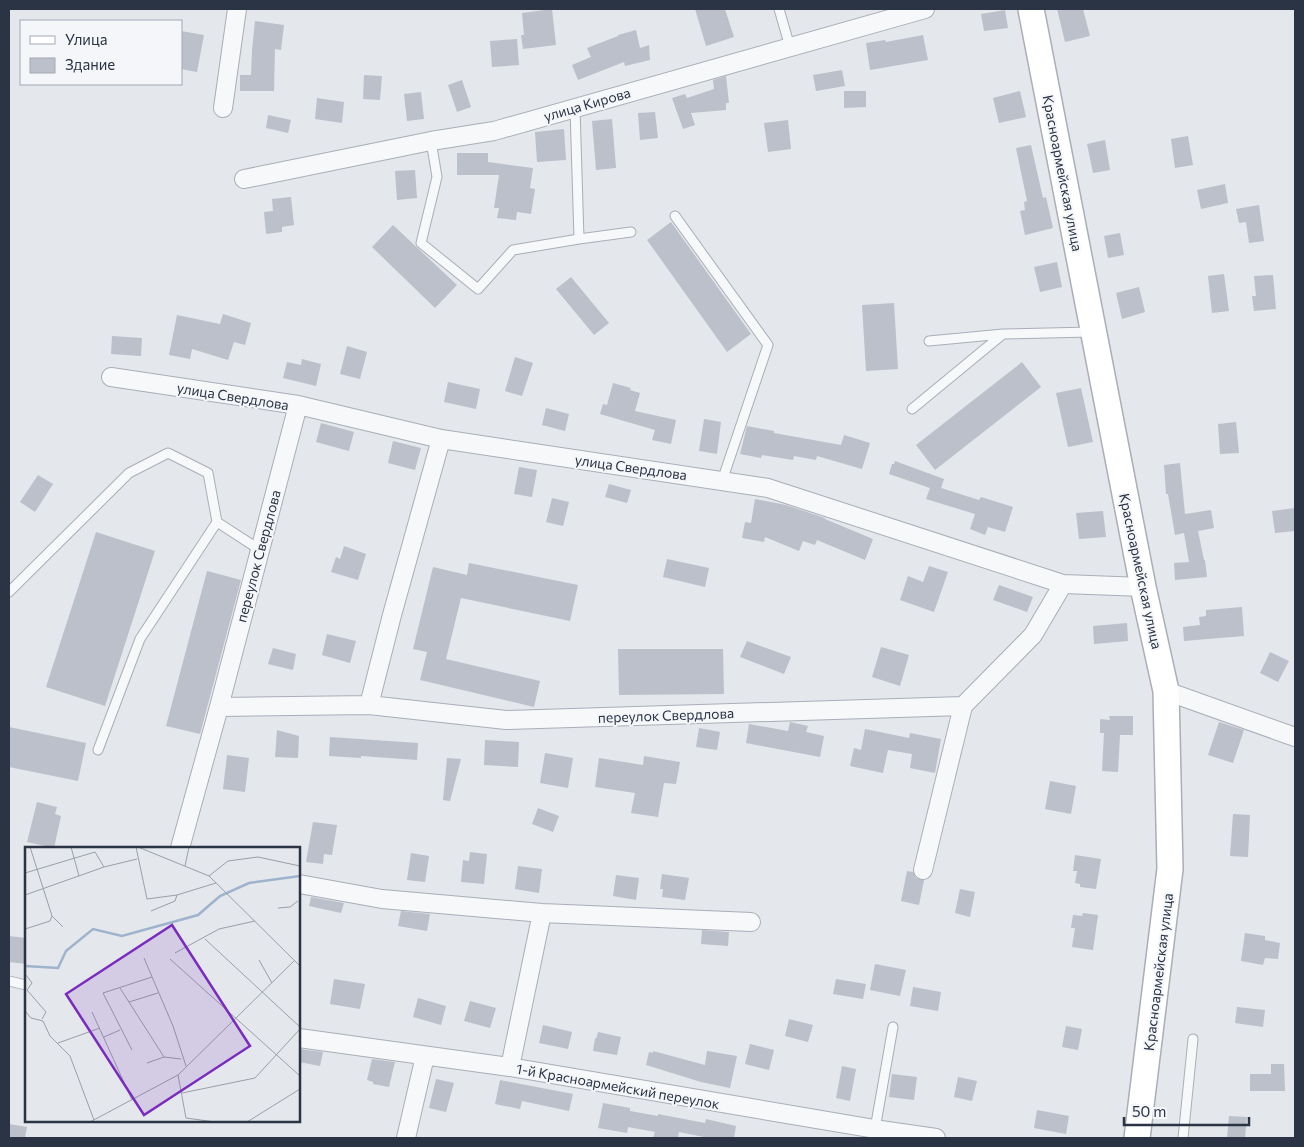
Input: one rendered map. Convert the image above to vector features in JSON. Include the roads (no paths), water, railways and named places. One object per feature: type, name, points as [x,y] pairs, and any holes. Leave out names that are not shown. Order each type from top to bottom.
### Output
[{"type":"main road","name":"Красноармейская улица","points":[[1031,9],[1143,587],[1166,691],[1170,869],[1137,1138]]},
{"type":"street","points":[[223,108],[237,9]]},
{"type":"street","name":"улица Кирова","points":[[244,179],[431,141],[494,131],[924,9]]},
{"type":"street","name":"улица Свердлова","points":[[111,377],[298,406],[441,439],[768,488],[1063,584],[1143,587]]},
{"type":"street","name":"переулок Свердлова","points":[[180,847],[298,406]]},
{"type":"street","points":[[369,705],[441,439]]},
{"type":"street","points":[[923,870],[963,706],[1033,635],[1063,584]]},
{"type":"street","points":[[1166,691],[1295,737]]},
{"type":"street","name":"переулок Свердлова","points":[[219,707],[369,705],[506,720],[963,706]]},
{"type":"street","points":[[300,884],[382,899],[542,913],[751,922]]},
{"type":"street","points":[[510,1067],[542,913]]},
{"type":"street","name":"1-й Красноармейский переулок","points":[[300,1038],[510,1067],[936,1138]]},
{"type":"street","points":[[406,1138],[425,1056]]},
{"type":"lane","points":[[779,9],[790,47]]},
{"type":"lane","points":[[575,108],[579,239]]},
{"type":"lane","points":[[431,141],[437,177],[421,243],[478,289],[513,250],[632,232]]},
{"type":"lane","points":[[675,216],[768,345],[722,481]]},
{"type":"lane","points":[[928,341],[1003,334],[1094,332]]},
{"type":"lane","points":[[912,409],[1003,334]]},
{"type":"lane","points":[[9,592],[129,473],[168,452],[208,473],[217,522],[140,639],[98,750]]},
{"type":"lane","points":[[217,522],[260,550]]},
{"type":"lane","points":[[9,981],[25,984]]},
{"type":"lane","points":[[875,1129],[893,1027]]},
{"type":"lane","points":[[1183,1138],[1193,1039]]}]
